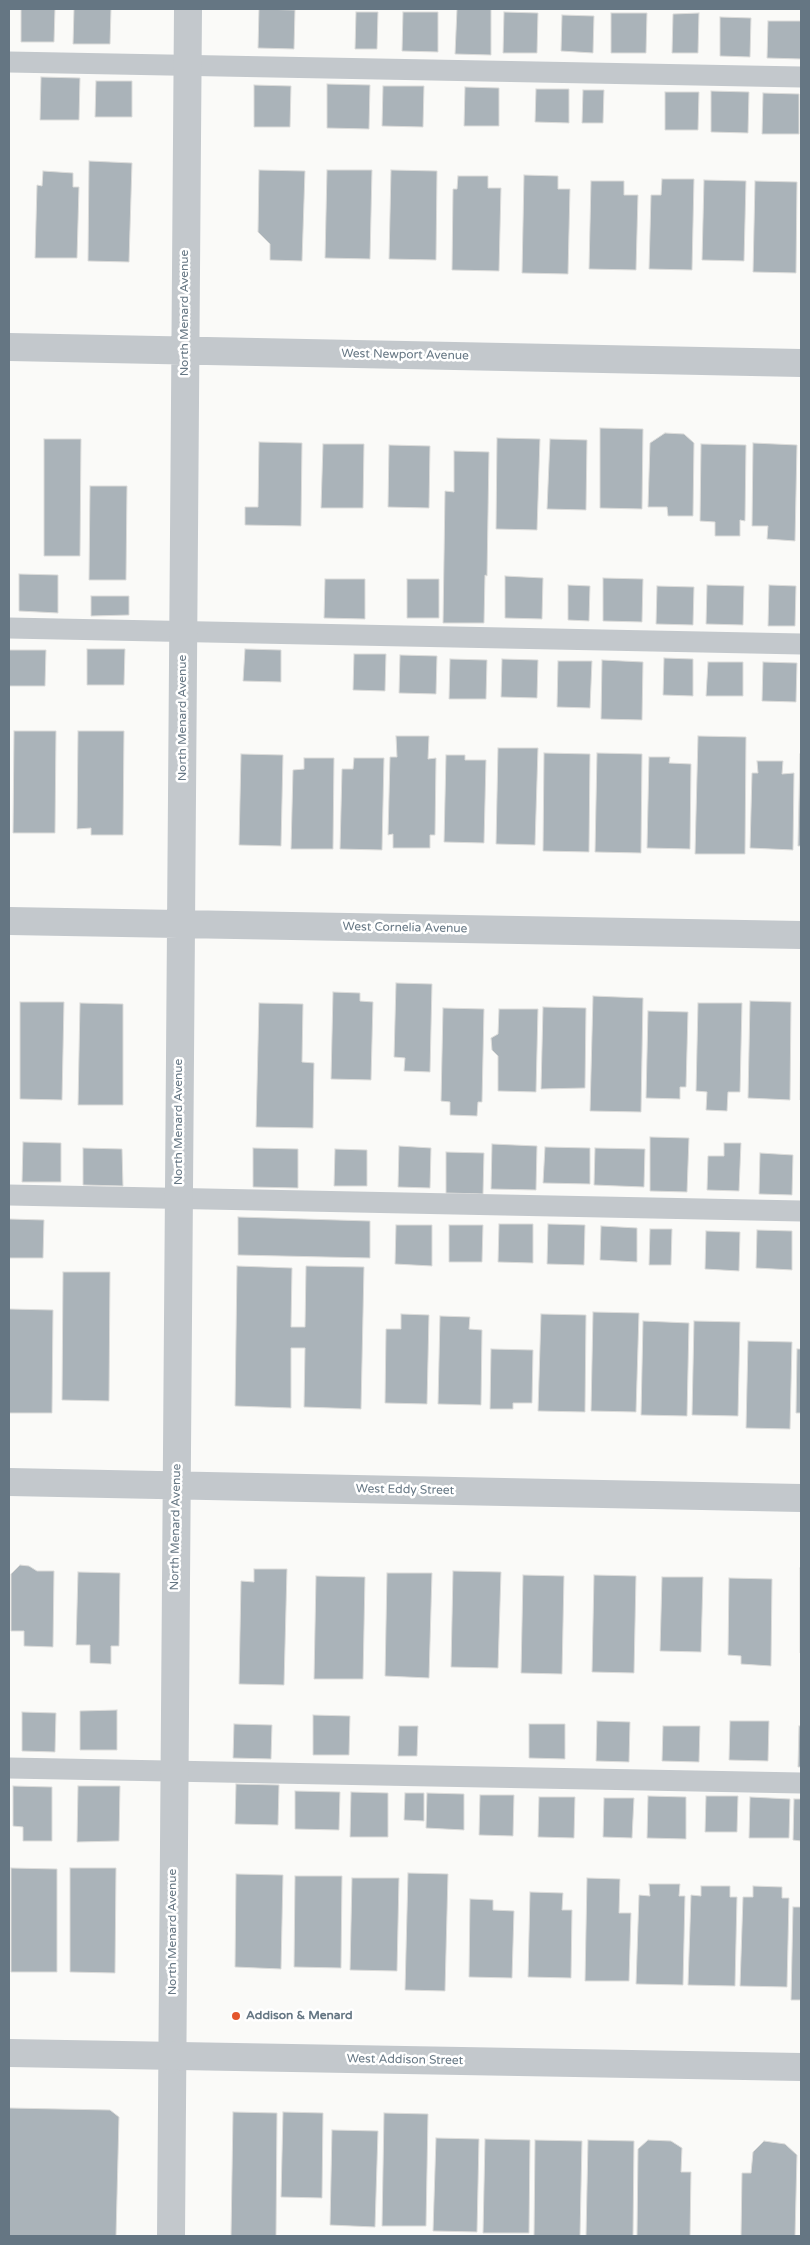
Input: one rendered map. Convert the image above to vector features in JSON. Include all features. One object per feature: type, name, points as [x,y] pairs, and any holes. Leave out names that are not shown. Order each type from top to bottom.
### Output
[{"type":"street","name":"North Menard Avenue","points":[[171,2236],[188,9]]},
{"type":"street","name":"West Newport Avenue","points":[[9,347],[801,362]]},
{"type":"street","name":"West Cornelia Avenue","points":[[9,922],[801,935]]},
{"type":"street","name":"West Eddy Street","points":[[9,1482],[801,1498]]},
{"type":"street","name":"West Addison Street","points":[[9,2053],[801,2066]]},
{"type":"lane","points":[[9,62],[801,77]]},
{"type":"lane","points":[[9,628],[801,644]]},
{"type":"lane","points":[[9,1195],[801,1211]]},
{"type":"lane","points":[[9,1768],[801,1783]]},
{"type":"building","points":[[21,9],[55,9],[54,42],[21,42]]},
{"type":"building","points":[[74,9],[111,9],[110,44],[73,44]]},
{"type":"building","points":[[259,9],[295,10],[294,49],[258,48]]},
{"type":"building","points":[[457,9],[491,9],[491,55],[455,54]]},
{"type":"building","points":[[356,12],[378,12],[377,49],[355,49]]},
{"type":"building","points":[[403,12],[438,12],[438,52],[402,51]]},
{"type":"building","points":[[504,12],[538,13],[537,53],[503,53]]},
{"type":"building","points":[[611,13],[647,13],[646,53],[611,53]]},
{"type":"building","points":[[699,13],[698,53],[672,53],[673,14]]},
{"type":"building","points":[[562,15],[594,16],[593,53],[561,51]]},
{"type":"building","points":[[720,17],[751,18],[750,57],[720,56]]},
{"type":"building","points":[[768,21],[801,21],[801,59],[767,58]]},
{"type":"building","points":[[41,77],[80,78],[79,120],[40,120]]},
{"type":"building","points":[[96,81],[132,81],[132,117],[95,117]]},
{"type":"building","points":[[327,84],[370,85],[369,129],[327,128]]},
{"type":"building","points":[[254,85],[291,86],[290,127],[254,127]]},
{"type":"building","points":[[383,86],[424,86],[423,127],[382,126]]},
{"type":"building","points":[[465,87],[499,88],[499,126],[464,126]]},
{"type":"building","points":[[536,89],[569,89],[569,123],[535,122]]},
{"type":"building","points":[[583,90],[604,90],[603,123],[582,123]]},
{"type":"building","points":[[711,91],[749,92],[748,133],[711,132]]},
{"type":"building","points":[[665,92],[699,92],[698,130],[665,130]]},
{"type":"building","points":[[763,93],[799,94],[799,134],[762,134]]},
{"type":"building","points":[[89,161],[132,163],[129,262],[88,261]]},
{"type":"building","points":[[259,170],[305,171],[302,261],[270,260],[270,244],[258,232]]},
{"type":"building","points":[[327,170],[372,170],[370,259],[325,258]]},
{"type":"building","points":[[391,170],[437,171],[436,260],[389,259]]},
{"type":"building","points":[[43,171],[73,173],[73,187],[79,187],[77,258],[35,258],[37,185],[42,186]]},
{"type":"building","points":[[524,175],[558,176],[558,189],[570,189],[568,274],[522,273]]},
{"type":"building","points":[[458,176],[488,176],[488,188],[501,188],[499,271],[452,270],[453,189],[457,189]]},
{"type":"building","points":[[662,179],[694,179],[692,270],[649,269],[651,195],[661,195]]},
{"type":"building","points":[[704,180],[746,181],[744,261],[702,260]]},
{"type":"building","points":[[591,181],[624,181],[624,195],[638,195],[636,270],[589,269]]},
{"type":"building","points":[[755,181],[797,182],[796,273],[753,272]]},
{"type":"building","points":[[600,428],[643,429],[642,509],[600,508]]},
{"type":"building","points":[[665,433],[684,434],[694,443],[693,516],[668,516],[667,507],[648,507],[650,443]]},
{"type":"building","points":[[497,438],[540,439],[537,530],[496,529]]},
{"type":"building","points":[[44,439],[81,439],[80,556],[44,556]]},
{"type":"building","points":[[550,439],[587,440],[586,510],[547,509]]},
{"type":"building","points":[[259,442],[302,443],[301,526],[245,525],[245,507],[258,507]]},
{"type":"building","points":[[753,443],[797,445],[795,541],[767,539],[768,526],[752,526]]},
{"type":"building","points":[[323,444],[364,444],[363,508],[321,508]]},
{"type":"building","points":[[701,444],[746,445],[745,521],[740,520],[740,536],[715,536],[715,522],[700,521]]},
{"type":"building","points":[[389,445],[430,446],[429,508],[388,507]]},
{"type":"building","points":[[454,451],[489,452],[487,576],[485,575],[484,623],[443,623],[445,491],[454,492]]},
{"type":"building","points":[[90,486],[127,486],[126,580],[89,580]]},
{"type":"building","points":[[19,574],[58,575],[58,613],[19,611]]},
{"type":"building","points":[[505,576],[543,578],[542,619],[505,618]]},
{"type":"building","points":[[603,578],[643,579],[642,622],[603,621]]},
{"type":"building","points":[[325,579],[365,579],[365,619],[324,618]]},
{"type":"building","points":[[407,579],[439,579],[439,618],[407,618]]},
{"type":"building","points":[[568,585],[590,586],[589,621],[568,620]]},
{"type":"building","points":[[707,585],[744,586],[743,625],[706,624]]},
{"type":"building","points":[[769,585],[796,586],[795,626],[768,626]]},
{"type":"building","points":[[657,586],[694,587],[693,625],[656,624]]},
{"type":"building","points":[[91,596],[129,596],[129,615],[91,616]]},
{"type":"building","points":[[87,649],[125,649],[124,685],[87,685]]},
{"type":"building","points":[[245,649],[281,650],[281,682],[243,681]]},
{"type":"building","points":[[9,650],[46,650],[45,686],[9,686]]},
{"type":"building","points":[[354,654],[386,654],[385,691],[353,690]]},
{"type":"building","points":[[400,655],[437,656],[436,694],[399,693]]},
{"type":"building","points":[[664,658],[693,659],[693,696],[663,695]]},
{"type":"building","points":[[450,659],[487,660],[486,699],[449,699]]},
{"type":"building","points":[[502,659],[538,660],[537,698],[501,697]]},
{"type":"building","points":[[602,660],[643,662],[642,720],[601,719]]},
{"type":"building","points":[[558,661],[592,661],[590,708],[557,707]]},
{"type":"building","points":[[708,662],[743,662],[743,696],[706,696]]},
{"type":"building","points":[[763,662],[797,663],[796,702],[762,701]]},
{"type":"building","points":[[14,731],[56,731],[55,833],[13,833]]},
{"type":"building","points":[[78,731],[124,731],[123,835],[91,835],[91,828],[77,829]]},
{"type":"building","points":[[396,736],[429,736],[428,759],[436,758],[435,835],[430,835],[430,848],[393,848],[393,834],[388,835],[390,757],[397,757]]},
{"type":"building","points":[[698,736],[746,737],[745,854],[695,854]]},
{"type":"building","points":[[498,748],[538,748],[535,845],[496,844]]},
{"type":"building","points":[[544,753],[590,754],[589,852],[543,851]]},
{"type":"building","points":[[597,753],[642,754],[641,853],[595,852]]},
{"type":"building","points":[[241,754],[283,755],[281,846],[239,845]]},
{"type":"building","points":[[800,754],[801,846],[798,846]]},
{"type":"building","points":[[446,755],[465,755],[465,760],[486,760],[484,843],[444,842]]},
{"type":"building","points":[[649,757],[670,757],[669,763],[691,764],[690,849],[647,848]]},
{"type":"building","points":[[304,758],[334,758],[333,849],[291,849],[293,770],[304,769]]},
{"type":"building","points":[[354,758],[384,758],[382,850],[340,849],[342,769],[353,769]]},
{"type":"building","points":[[757,761],[783,761],[782,774],[794,773],[793,850],[750,848],[752,773],[758,773]]},
{"type":"building","points":[[396,983],[432,984],[430,1072],[404,1071],[405,1058],[394,1057]]},
{"type":"building","points":[[333,992],[360,993],[360,1001],[373,1002],[371,1080],[331,1079]]},
{"type":"building","points":[[593,996],[643,998],[641,1112],[590,1111]]},
{"type":"building","points":[[750,1001],[791,1002],[790,1100],[748,1098]]},
{"type":"building","points":[[20,1002],[64,1002],[62,1100],[20,1099]]},
{"type":"building","points":[[80,1003],[123,1004],[123,1105],[78,1105]]},
{"type":"building","points":[[259,1003],[303,1004],[302,1062],[314,1063],[313,1128],[256,1127]]},
{"type":"building","points":[[698,1003],[742,1003],[740,1092],[728,1092],[727,1111],[706,1110],[707,1092],[696,1091]]},
{"type":"building","points":[[543,1007],[586,1008],[585,1088],[541,1089]]},
{"type":"building","points":[[443,1008],[484,1009],[482,1102],[478,1102],[477,1116],[450,1115],[450,1102],[441,1101]]},
{"type":"building","points":[[499,1009],[538,1009],[536,1092],[498,1091],[498,1056],[492,1050],[491,1038],[498,1034]]},
{"type":"building","points":[[648,1011],[688,1012],[686,1087],[680,1087],[680,1099],[646,1098]]},
{"type":"building","points":[[801,1017],[801,1100],[800,1100]]},
{"type":"building","points":[[650,1137],[689,1138],[687,1192],[650,1191]]},
{"type":"building","points":[[23,1142],[61,1143],[61,1182],[22,1182]]},
{"type":"building","points":[[724,1143],[741,1143],[739,1191],[707,1190],[708,1156],[724,1156]]},
{"type":"building","points":[[492,1144],[537,1146],[536,1190],[491,1189]]},
{"type":"building","points":[[399,1146],[431,1148],[430,1188],[398,1187]]},
{"type":"building","points":[[545,1147],[590,1148],[590,1184],[543,1183]]},
{"type":"building","points":[[83,1148],[122,1149],[123,1186],[83,1185]]},
{"type":"building","points":[[253,1148],[298,1149],[298,1188],[253,1187]]},
{"type":"building","points":[[595,1148],[645,1149],[644,1187],[594,1185]]},
{"type":"building","points":[[335,1149],[367,1150],[367,1186],[334,1186]]},
{"type":"building","points":[[446,1152],[484,1153],[483,1194],[446,1193]]},
{"type":"building","points":[[760,1153],[793,1155],[792,1195],[759,1194]]},
{"type":"building","points":[[238,1217],[370,1221],[370,1258],[238,1255]]},
{"type":"building","points":[[9,1219],[44,1220],[43,1258],[9,1258]]},
{"type":"building","points":[[499,1224],[533,1224],[533,1263],[498,1262]]},
{"type":"building","points":[[548,1224],[585,1225],[584,1265],[547,1264]]},
{"type":"building","points":[[396,1225],[432,1225],[432,1266],[395,1264]]},
{"type":"building","points":[[449,1225],[483,1225],[482,1262],[449,1262]]},
{"type":"building","points":[[601,1226],[637,1228],[637,1262],[600,1260]]},
{"type":"building","points":[[650,1229],[672,1229],[671,1265],[649,1265]]},
{"type":"building","points":[[757,1230],[792,1231],[792,1270],[756,1268]]},
{"type":"building","points":[[706,1231],[740,1232],[739,1271],[705,1269]]},
{"type":"building","points":[[237,1266],[292,1268],[291,1327],[305,1327],[306,1266],[364,1267],[361,1409],[304,1407],[305,1348],[291,1348],[291,1408],[235,1406]]},
{"type":"building","points":[[63,1272],[110,1272],[109,1401],[62,1400]]},
{"type":"building","points":[[9,1309],[53,1310],[52,1413],[9,1413]]},
{"type":"building","points":[[593,1312],[639,1313],[636,1412],[591,1411]]},
{"type":"building","points":[[401,1314],[429,1315],[427,1404],[385,1403],[386,1329],[401,1329]]},
{"type":"building","points":[[541,1314],[586,1315],[585,1412],[538,1411]]},
{"type":"building","points":[[440,1316],[470,1317],[469,1329],[482,1330],[481,1405],[438,1404]]},
{"type":"building","points":[[643,1321],[689,1323],[687,1416],[641,1415]]},
{"type":"building","points":[[694,1321],[740,1322],[738,1416],[692,1415]]},
{"type":"building","points":[[748,1341],[792,1342],[790,1429],[746,1428]]},
{"type":"building","points":[[491,1349],[533,1350],[532,1403],[513,1403],[513,1409],[490,1409]]},
{"type":"building","points":[[797,1349],[801,1349],[801,1413],[796,1413]]},
{"type":"building","points":[[20,1565],[29,1566],[37,1571],[54,1571],[53,1647],[24,1646],[24,1631],[11,1631],[11,1574]]},
{"type":"building","points":[[801,1568],[801,1653],[800,1653]]},
{"type":"building","points":[[254,1569],[287,1569],[284,1685],[239,1684],[241,1581],[254,1582]]},
{"type":"building","points":[[453,1571],[501,1572],[498,1668],[451,1667]]},
{"type":"building","points":[[78,1572],[120,1573],[119,1646],[111,1646],[111,1664],[90,1663],[90,1645],[76,1645]]},
{"type":"building","points":[[387,1573],[432,1573],[429,1678],[385,1676]]},
{"type":"building","points":[[523,1575],[564,1576],[562,1674],[521,1673]]},
{"type":"building","points":[[594,1575],[636,1576],[634,1673],[592,1672]]},
{"type":"building","points":[[316,1576],[365,1577],[363,1679],[314,1679]]},
{"type":"building","points":[[662,1577],[703,1577],[701,1652],[660,1651]]},
{"type":"building","points":[[729,1578],[772,1579],[771,1666],[741,1664],[741,1656],[728,1655]]},
{"type":"building","points":[[117,1710],[117,1750],[80,1750],[80,1711]]},
{"type":"building","points":[[22,1712],[56,1713],[55,1752],[22,1751]]},
{"type":"building","points":[[313,1715],[350,1716],[349,1755],[313,1755]]},
{"type":"building","points":[[597,1721],[630,1722],[629,1762],[596,1761]]},
{"type":"building","points":[[730,1721],[769,1721],[768,1761],[729,1760]]},
{"type":"building","points":[[234,1724],[272,1725],[271,1759],[233,1758]]},
{"type":"building","points":[[529,1724],[565,1724],[565,1759],[529,1758]]},
{"type":"building","points":[[399,1726],[418,1726],[417,1756],[398,1756]]},
{"type":"building","points":[[663,1726],[700,1726],[699,1762],[662,1761]]},
{"type":"building","points":[[799,1726],[801,1726],[801,1767],[798,1767]]},
{"type":"building","points":[[236,1784],[279,1785],[278,1825],[235,1824]]},
{"type":"building","points":[[13,1786],[52,1787],[52,1841],[23,1841],[23,1827],[13,1826]]},
{"type":"building","points":[[78,1786],[120,1786],[119,1841],[77,1842]]},
{"type":"building","points":[[295,1791],[340,1792],[339,1830],[295,1829]]},
{"type":"building","points":[[351,1792],[388,1793],[388,1837],[350,1837]]},
{"type":"building","points":[[405,1793],[424,1793],[424,1821],[404,1820]]},
{"type":"building","points":[[427,1793],[464,1794],[464,1830],[426,1828]]},
{"type":"building","points":[[480,1795],[514,1795],[513,1836],[479,1835]]},
{"type":"building","points":[[648,1796],[686,1797],[686,1839],[647,1838]]},
{"type":"building","points":[[706,1796],[738,1796],[737,1832],[705,1832]]},
{"type":"building","points":[[539,1797],[575,1797],[574,1838],[538,1837]]},
{"type":"building","points":[[750,1797],[790,1799],[789,1838],[749,1838]]},
{"type":"building","points":[[604,1798],[634,1798],[632,1838],[603,1837]]},
{"type":"building","points":[[794,1799],[801,1799],[801,1841],[793,1840]]},
{"type":"building","points":[[11,1868],[57,1869],[57,1972],[11,1972]]},
{"type":"building","points":[[70,1868],[116,1868],[115,1973],[70,1972]]},
{"type":"building","points":[[408,1873],[448,1874],[445,1991],[405,1990]]},
{"type":"building","points":[[236,1874],[283,1875],[281,1969],[235,1967]]},
{"type":"building","points":[[295,1876],[342,1876],[341,1968],[294,1967]]},
{"type":"building","points":[[352,1878],[399,1878],[397,1971],[350,1970]]},
{"type":"building","points":[[587,1878],[620,1879],[619,1913],[631,1913],[629,1981],[585,1981]]},
{"type":"building","points":[[649,1884],[680,1884],[679,1896],[685,1896],[683,1985],[636,1984],[639,1895],[650,1896]]},
{"type":"building","points":[[701,1886],[730,1886],[730,1897],[737,1897],[735,1986],[688,1985],[691,1895],[701,1896]]},
{"type":"building","points":[[753,1886],[782,1887],[782,1898],[789,1898],[787,1987],[740,1986],[743,1897],[753,1897]]},
{"type":"building","points":[[530,1892],[563,1893],[562,1910],[572,1910],[571,1978],[528,1977]]},
{"type":"building","points":[[470,1899],[493,1900],[493,1910],[514,1911],[512,1978],[469,1977]]},
{"type":"building","points":[[793,1907],[801,1907],[801,2000],[791,2000]]},
{"type":"building","points":[[9,2108],[110,2110],[119,2117],[116,2236],[9,2236]]},
{"type":"building","points":[[233,2112],[277,2113],[276,2236],[231,2236]]},
{"type":"building","points":[[283,2112],[323,2113],[322,2198],[281,2197]]},
{"type":"building","points":[[384,2113],[428,2114],[426,2226],[382,2226]]},
{"type":"building","points":[[332,2130],[378,2131],[375,2227],[330,2225]]},
{"type":"building","points":[[436,2138],[479,2139],[477,2232],[433,2231]]},
{"type":"building","points":[[485,2139],[530,2140],[529,2233],[483,2233]]},
{"type":"building","points":[[535,2140],[582,2141],[580,2236],[534,2236]]},
{"type":"building","points":[[588,2140],[634,2141],[633,2236],[586,2236]]},
{"type":"building","points":[[648,2140],[671,2141],[682,2148],[681,2172],[691,2172],[690,2236],[637,2236],[638,2149]]},
{"type":"building","points":[[764,2141],[785,2144],[797,2155],[795,2236],[741,2236],[742,2173],[751,2173],[753,2152]]},
{"type":"place","name":"Addison & Menard","points":[[236,2016]]}]
